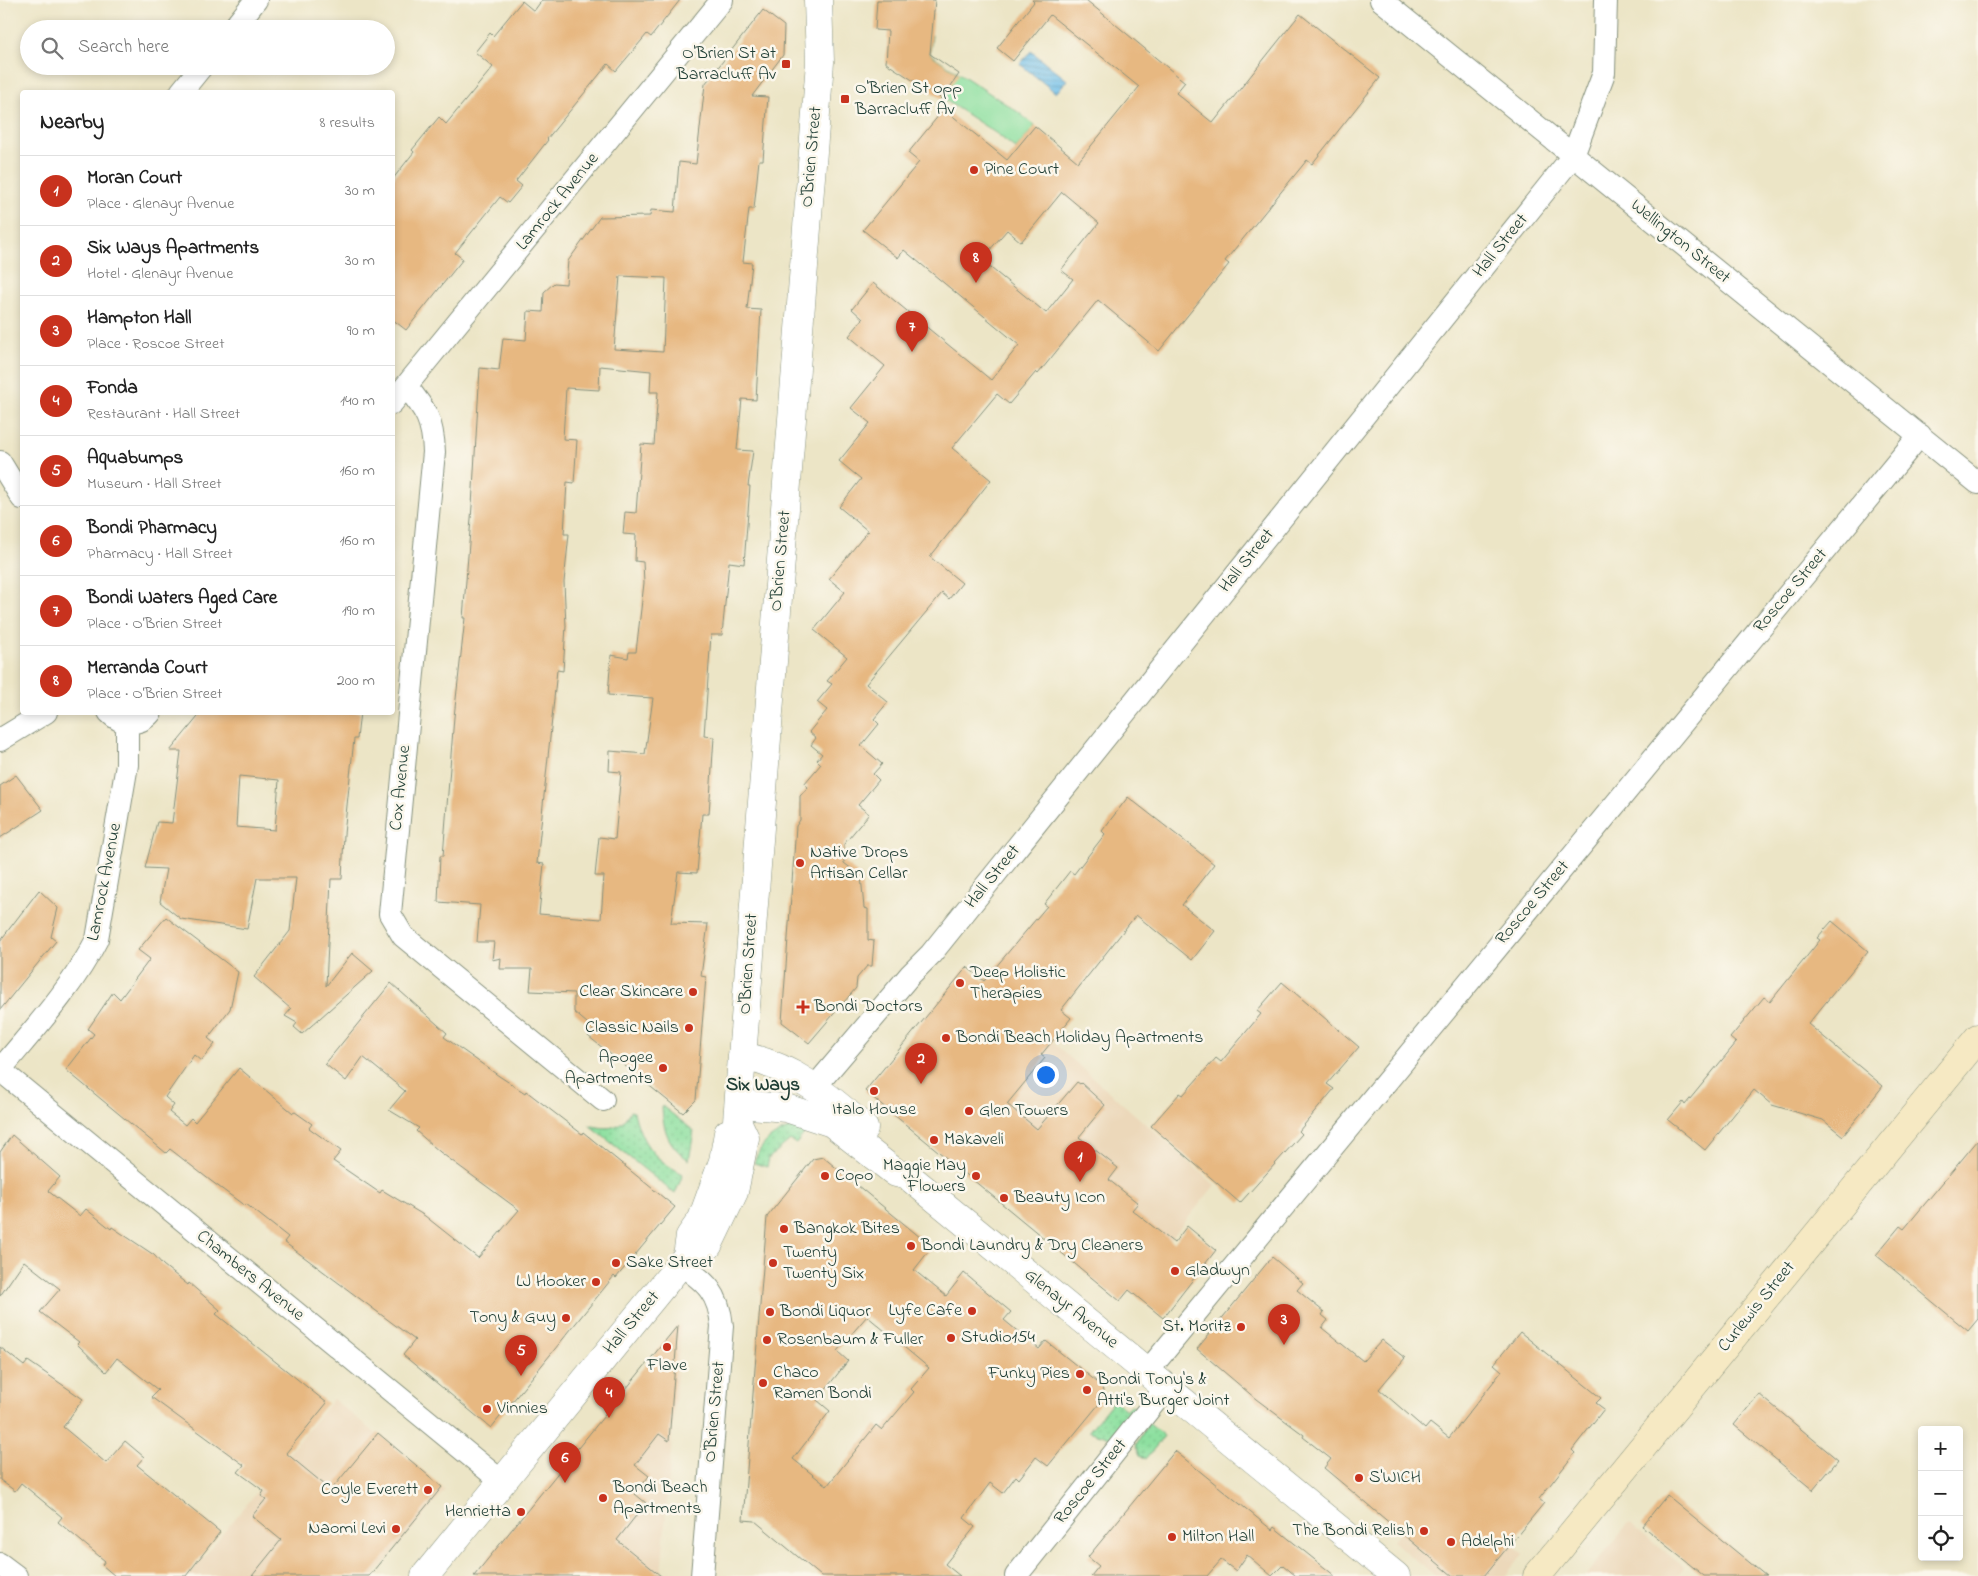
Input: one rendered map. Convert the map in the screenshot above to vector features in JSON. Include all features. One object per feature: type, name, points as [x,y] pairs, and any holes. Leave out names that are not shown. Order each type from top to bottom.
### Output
[{"type":"main road","name":"Curlewis Street","points":[[1537,1576],[1978,1038]]},
{"type":"street","points":[[239,20],[256,0]]},
{"type":"street","name":"Lamrock Avenue","points":[[399,395],[722,0]]},
{"type":"street","name":"O'Brien Street","points":[[702,1576],[722,1326],[721,1309],[716,1297],[684,1260],[690,1236],[702,1219],[723,1161],[727,1133],[738,1113],[750,934],[820,62],[818,0]]},
{"type":"street","name":"Wellington Street","points":[[1381,0],[1978,483]]},
{"type":"street","name":"Hall Street","points":[[814,1088],[910,975],[931,954],[1573,156],[1604,73],[1606,0]]},
{"type":"street","points":[[183,90],[195,75]]},
{"type":"street","name":"Cox Avenue","points":[[399,395],[429,416],[434,452],[390,914],[392,922],[403,936],[603,1100]]},
{"type":"street","name":"Roscoe Street","points":[[1016,1576],[1157,1380],[1920,435]]},
{"type":"street","points":[[0,462],[20,495]]},
{"type":"street","points":[[0,740],[41,715]]},
{"type":"street","points":[[118,718],[142,720],[148,715]]},
{"type":"street","name":"Lamrock Avenue","points":[[0,1070],[45,1016],[89,956],[97,939],[126,764],[118,718]]},
{"type":"street","name":"Glenayr Avenue","points":[[742,1056],[765,1060],[793,1073],[814,1088],[843,1109],[904,1163],[908,1176]]},
{"type":"street","name":"Chambers Avenue","points":[[0,1070],[501,1481]]},
{"type":"street","name":"Glenayr Avenue","points":[[738,1113],[786,1108],[832,1123],[896,1173],[908,1176],[1396,1576]]},
{"type":"street","name":"Hall Street","points":[[425,1576],[684,1260]]},
{"type":"street","points":[[0,1564],[16,1576]]},
{"type":"shaded area","points":[[967,967],[1215,1185],[1120,1301],[865,1091]]},
{"type":"shaded area","points":[[681,1324],[661,1576],[473,1576]]},
{"type":"shaded area","points":[[333,1399],[445,1490],[373,1576],[188,1576]]},
{"type":"shaded area","points":[[1439,1484],[1523,1554],[1505,1576],[1435,1576],[1392,1541]]},
{"type":"shaded area","points":[[1629,1523],[1684,1567],[1677,1576],[1586,1576]]},
{"type":"green space","points":[[932,35],[930,54],[1018,112],[1035,126],[1016,149],[997,134],[942,98],[922,55]]},
{"type":"green space","points":[[662,1106],[694,1131],[689,1160],[676,1149],[668,1137],[665,1130]]},
{"type":"green space","points":[[630,1111],[634,1112],[641,1134],[651,1150],[664,1163],[683,1174],[675,1194],[589,1125],[602,1128],[613,1127],[622,1122]]},
{"type":"green space","points":[[795,1128],[807,1130],[796,1144],[790,1140],[769,1158],[767,1167],[754,1163],[760,1149],[769,1139],[781,1132]]},
{"type":"green space","points":[[1114,1400],[1126,1410],[1131,1405],[1139,1411],[1116,1437],[1110,1438],[1089,1431]]},
{"type":"green space","points":[[1148,1423],[1164,1436],[1146,1459],[1140,1455],[1136,1445]]},
{"type":"water","points":[[1031,51],[1067,80],[1056,93],[1020,64]]},
{"type":"building","points":[[542,0],[680,0],[651,37],[647,34],[616,71],[608,64],[547,139],[516,181],[522,186],[508,203],[500,197],[455,253],[463,259],[406,330],[395,321],[395,176],[414,152],[412,150],[439,117],[446,124],[493,67],[475,52],[490,33],[493,36],[522,1],[534,11]]},
{"type":"building","points":[[877,0],[935,0],[930,54],[959,74],[942,99],[886,63],[888,31],[875,30]]},
{"type":"building","points":[[1032,0],[1086,0],[1185,82],[1176,93],[1213,123],[1300,14],[1380,78],[1312,164],[1307,160],[1225,261],[1229,264],[1159,351],[1098,300],[1038,374],[1036,372],[1009,404],[997,394],[952,448],[991,480],[930,557],[962,583],[949,599],[942,593],[866,684],[888,702],[874,719],[879,724],[861,746],[882,764],[873,774],[879,780],[858,805],[869,814],[844,844],[844,863],[861,876],[864,908],[868,909],[868,940],[874,941],[872,966],[867,966],[857,978],[856,988],[809,1043],[782,1022],[796,826],[800,820],[800,796],[808,787],[804,784],[821,764],[817,760],[822,754],[811,745],[816,738],[809,732],[827,710],[817,702],[832,684],[827,681],[847,657],[814,630],[845,592],[829,579],[868,531],[839,507],[861,479],[839,461],[870,423],[851,408],[885,366],[849,336],[863,319],[852,309],[873,283],[991,380],[1019,345],[904,250],[898,258],[863,230],[919,162],[908,153],[944,109],[1007,160],[1035,126],[1078,162],[1139,87],[1050,15],[1013,61],[997,48],[1034,2]],"holes":[[[1062,192],[1099,223],[1061,270],[1073,279],[1046,313],[981,260],[1007,230],[1021,242]]]},
{"type":"building","points":[[763,10],[784,26],[783,55],[752,96],[768,97],[763,160],[759,160],[754,209],[749,209],[743,262],[752,263],[747,309],[761,310],[756,400],[742,399],[737,450],[753,451],[748,486],[750,486],[744,564],[729,562],[722,635],[711,635],[704,736],[714,737],[709,814],[702,814],[697,873],[678,872],[671,923],[708,924],[701,976],[706,977],[696,1100],[683,1113],[588,1036],[594,1029],[574,1012],[574,993],[530,991],[532,969],[500,969],[501,958],[492,960],[494,942],[477,942],[480,905],[438,902],[440,856],[443,856],[454,717],[465,618],[463,618],[480,368],[499,370],[503,338],[526,340],[528,311],[543,312],[544,292],[554,283],[566,284],[568,261],[600,217],[650,216],[651,210],[675,212],[679,162],[696,164],[705,84]],"holes":[[[620,276],[666,278],[663,352],[614,349]],[[600,366],[651,371],[650,392],[658,392],[654,445],[641,444],[636,513],[625,512],[623,534],[636,535],[635,561],[643,562],[644,583],[636,652],[629,652],[628,658],[611,655],[608,695],[653,698],[645,754],[610,751],[609,771],[621,772],[615,839],[599,837],[595,876],[604,876],[601,919],[539,914],[544,864],[537,863],[557,670],[563,671],[566,626],[564,582],[569,534],[564,534],[567,482],[574,483],[577,440],[563,439],[566,388],[599,390]]]},
{"type":"building","points":[[200,715],[360,715],[357,739],[354,739],[344,834],[342,879],[331,879],[326,986],[352,953],[373,971],[302,1034],[294,1027],[297,1023],[285,1016],[291,1009],[254,977],[290,931],[296,878],[257,878],[247,929],[181,919],[160,902],[166,869],[145,868],[157,822],[172,823],[181,751],[170,751]],"holes":[[[239,776],[279,780],[275,830],[236,827]]]},
{"type":"building","points":[[16,775],[43,810],[0,838],[0,786]]},
{"type":"building","points":[[1128,797],[1214,864],[1182,905],[1215,931],[1192,960],[1136,915],[1061,1010],[1071,1018],[1041,1055],[1045,1058],[1007,1104],[1037,1129],[1077,1082],[1081,1083],[1105,1105],[1079,1137],[1118,1168],[1109,1180],[1138,1203],[1132,1210],[1174,1243],[1187,1226],[1216,1250],[1163,1318],[1129,1290],[1120,1301],[865,1091],[967,967],[984,981],[1047,906],[1044,904],[1070,871],[1074,874],[1105,834],[1102,831]]},
{"type":"building","points":[[39,890],[58,908],[51,937],[56,941],[0,1010],[0,941]]},
{"type":"building","points":[[166,917],[238,972],[230,1009],[208,1038],[215,1044],[201,1061],[194,1055],[165,1097],[174,1105],[169,1112],[185,1125],[191,1118],[195,1122],[239,1068],[293,1113],[295,1112],[312,1124],[309,1128],[341,1151],[333,1161],[380,1193],[382,1190],[425,1216],[478,1258],[519,1210],[440,1152],[416,1131],[419,1128],[389,1110],[405,1091],[363,1057],[346,1081],[325,1064],[391,983],[447,1033],[444,1037],[499,1076],[525,1093],[526,1091],[582,1134],[583,1132],[675,1207],[616,1278],[614,1276],[491,1428],[403,1355],[415,1340],[284,1242],[288,1237],[246,1204],[245,1206],[170,1149],[166,1153],[66,1070],[94,1034],[88,1029],[113,992],[120,999],[150,959],[138,950]]},
{"type":"building","points":[[1832,921],[1868,951],[1808,1024],[1883,1086],[1843,1136],[1823,1120],[1772,1105],[1754,1090],[1705,1150],[1668,1120],[1683,1102],[1685,1105],[1736,1043],[1730,1038],[1764,997],[1770,1002],[1820,940],[1817,938]]},
{"type":"building","points":[[1282,982],[1359,1047],[1327,1084],[1334,1089],[1299,1131],[1302,1134],[1240,1203],[1151,1126],[1180,1093],[1183,1095],[1216,1058],[1221,1062],[1261,1014],[1257,1011]]},
{"type":"building","points":[[12,1135],[60,1177],[48,1191],[80,1216],[86,1209],[111,1229],[112,1227],[154,1255],[163,1265],[188,1285],[189,1283],[220,1310],[216,1314],[327,1403],[286,1453],[331,1490],[378,1433],[442,1487],[369,1576],[252,1576],[281,1540],[252,1516],[266,1499],[261,1496],[264,1491],[238,1472],[244,1465],[151,1397],[158,1390],[117,1358],[106,1372],[77,1344],[79,1342],[40,1312],[60,1289],[24,1261],[0,1296],[0,1152]]},
{"type":"building","points":[[1978,1140],[1978,1319],[1968,1331],[1876,1255],[1900,1226],[1904,1229]]},
{"type":"building","points":[[823,1157],[932,1247],[914,1270],[946,1296],[964,1273],[1011,1312],[1004,1320],[1039,1349],[1046,1341],[1102,1386],[1104,1398],[1048,1466],[1036,1457],[1019,1479],[1016,1476],[1003,1493],[990,1483],[964,1518],[975,1527],[945,1564],[960,1576],[821,1576],[755,1521],[743,1520],[767,1217],[813,1159]],"holes":[[[867,1316],[929,1368],[911,1389],[914,1392],[882,1430],[876,1425],[827,1486],[793,1459],[830,1411],[817,1400],[848,1361],[837,1351]]]},
{"type":"building","points":[[1272,1257],[1303,1283],[1297,1290],[1324,1312],[1322,1315],[1328,1320],[1322,1328],[1363,1361],[1382,1340],[1405,1358],[1379,1389],[1425,1429],[1430,1423],[1449,1438],[1502,1371],[1494,1364],[1520,1332],[1601,1398],[1596,1403],[1604,1409],[1572,1450],[1575,1453],[1539,1499],[1544,1503],[1484,1576],[1453,1576],[1324,1468],[1331,1459],[1303,1437],[1304,1435],[1256,1399],[1197,1349]]},
{"type":"building","points":[[678,1325],[669,1441],[659,1434],[635,1465],[649,1476],[635,1494],[646,1503],[617,1540],[661,1576],[474,1576]]},
{"type":"building","points":[[0,1347],[24,1366],[28,1361],[83,1399],[63,1427],[106,1463],[125,1441],[144,1457],[137,1465],[220,1532],[186,1576],[115,1576],[102,1565],[105,1561],[58,1522],[62,1517],[21,1483],[15,1491],[0,1480]]},
{"type":"building","points":[[1759,1394],[1838,1460],[1813,1490],[1734,1425]]},
{"type":"building","points":[[1175,1451],[1272,1530],[1274,1527],[1335,1576],[1296,1576],[1283,1565],[1272,1576],[1247,1555],[1236,1571],[1221,1560],[1207,1576],[1091,1576],[1099,1566],[1088,1557]]},
{"type":"building","points":[[1667,1495],[1766,1576],[1704,1576],[1642,1526]]},
{"type":"place","name":"O'Brien St at Barracluff Av","points":[[786,64]]},
{"type":"place","name":"O'Brien St opp Barracluff Av","points":[[845,99]]},
{"type":"place","name":"Pine Court","points":[[974,170]]},
{"type":"place","name":"Merranda Court","points":[[976,283]]},
{"type":"place","name":"Bondi Waters Aged Care","points":[[912,352]]},
{"type":"place","name":"Native Drops Artisan Cellar","points":[[800,863]]},
{"type":"place","name":"Deep Holistic Therapies","points":[[960,983]]},
{"type":"place","name":"Clear Skincare","points":[[693,992]]},
{"type":"place","name":"Bondi Doctors","points":[[803,1007]]},
{"type":"place","name":"Classic Nails","points":[[689,1028]]},
{"type":"place","name":"Bondi Beach Holiday Apartments","points":[[946,1038]]},
{"type":"place","name":"Apogee Apartments","points":[[663,1068]]},
{"type":"place","name":"Six Ways Apartments","points":[[921,1084]]},
{"type":"place","name":"Italo House","points":[[874,1091]]},
{"type":"place","name":"Glen Towers","points":[[969,1111]]},
{"type":"place","name":"Makaveli","points":[[934,1140]]},
{"type":"place","name":"Copo","points":[[825,1176]]},
{"type":"place","name":"Maggie May Flowers","points":[[976,1176]]},
{"type":"place","name":"Moran Court","points":[[1080,1182]]},
{"type":"place","name":"Beauty Icon","points":[[1004,1198]]},
{"type":"place","name":"Bangkok Bites","points":[[784,1229]]},
{"type":"place","name":"Bondi Laundry & Dry Cleaners","points":[[911,1246]]},
{"type":"place","name":"Sake Street","points":[[616,1263]]},
{"type":"place","name":"Twenty Twenty Six","points":[[773,1263]]},
{"type":"place","name":"Gladwyn","points":[[1175,1271]]},
{"type":"place","name":"LJ Hooker","points":[[596,1282]]},
{"type":"place","name":"Lyfe Cafe","points":[[972,1311]]},
{"type":"place","name":"Bondi Liquor","points":[[770,1312]]},
{"type":"place","name":"Tony & Guy","points":[[566,1318]]},
{"type":"place","name":"St. Moritz","points":[[1241,1327]]},
{"type":"place","name":"Studio154","points":[[951,1338]]},
{"type":"place","name":"Rosenbaum & Fuller","points":[[767,1340]]},
{"type":"place","name":"Hampton Hall","points":[[1284,1345]]},
{"type":"place","name":"Flave","points":[[667,1347]]},
{"type":"place","name":"Funky Pies","points":[[1080,1374]]},
{"type":"place","name":"Aquabumps","points":[[521,1376]]},
{"type":"place","name":"Chaco Ramen Bondi","points":[[763,1383]]},
{"type":"place","name":"Bondi Tony's & Atti's Burger Joint","points":[[1087,1390]]},
{"type":"place","name":"Vinnies","points":[[487,1409]]},
{"type":"place","name":"Fonda","points":[[609,1418]]},
{"type":"place","name":"S'WICH","points":[[1359,1478]]},
{"type":"place","name":"Bondi Pharmacy","points":[[565,1483]]},
{"type":"place","name":"Coyle Everett","points":[[428,1490]]},
{"type":"place","name":"Bondi Beach Apartments","points":[[603,1498]]},
{"type":"place","name":"Henrietta","points":[[521,1512]]},
{"type":"place","name":"Naomi Levi","points":[[396,1529]]},
{"type":"place","name":"The Bondi Relish","points":[[1424,1531]]},
{"type":"place","name":"Milton Hall","points":[[1172,1537]]},
{"type":"place","name":"Adelphi","points":[[1451,1542]]},
{"type":"district","name":"Six Ways","points":[[763,1085]]}]
